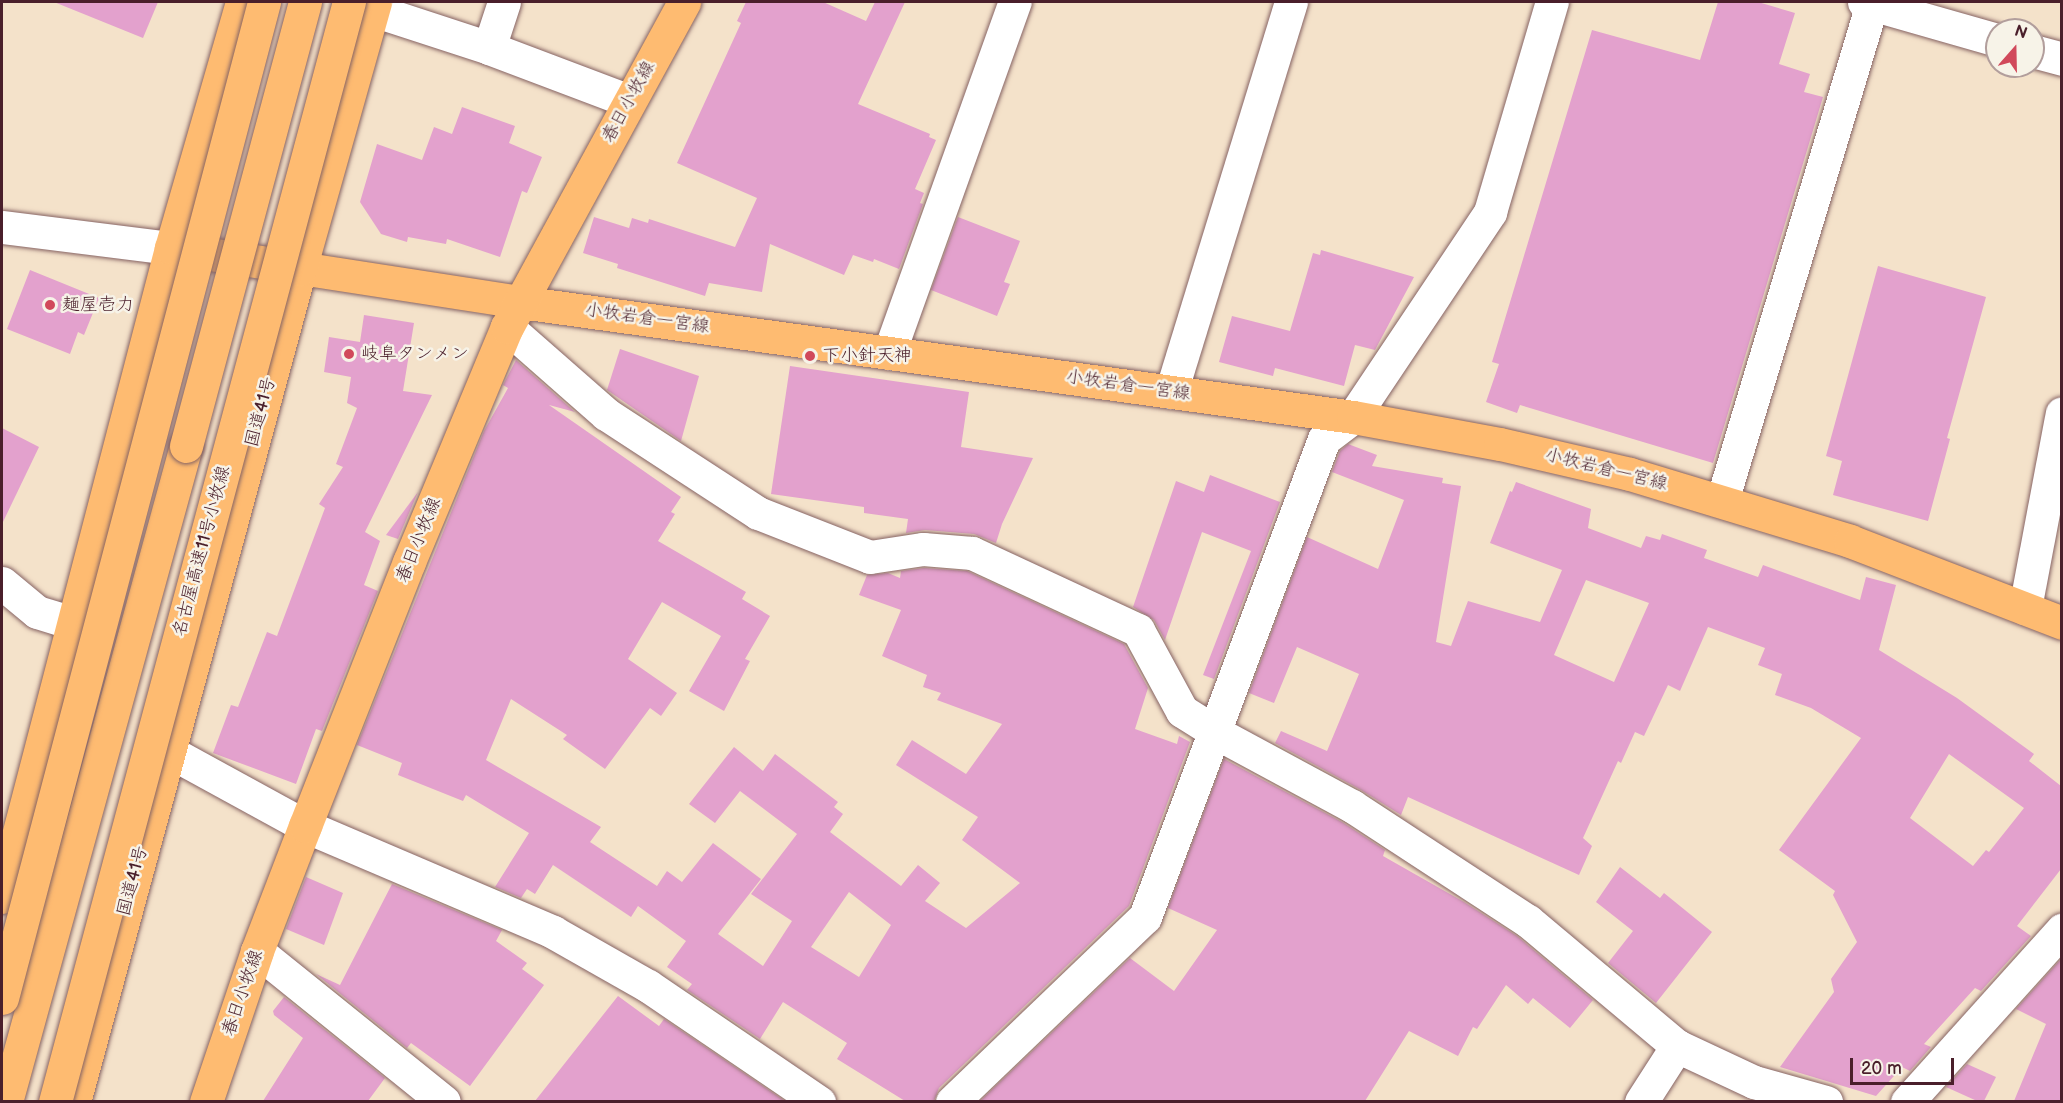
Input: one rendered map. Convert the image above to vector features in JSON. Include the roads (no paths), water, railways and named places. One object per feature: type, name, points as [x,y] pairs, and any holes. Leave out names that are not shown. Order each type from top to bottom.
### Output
[{"type":"main road","points":[[2,897],[171,248],[242,2]]},
{"type":"main road","points":[[2,998],[264,2]]},
{"type":"main road","points":[[6,1101],[305,2]]},
{"type":"main road","name":"春日小牧線","points":[[206,1101],[257,951],[305,826],[409,562],[514,315],[684,2]]},
{"type":"main road","name":"国道41号","points":[[74,1101],[300,269],[366,4]]},
{"type":"main road","name":"名古屋高速11号小牧線","points":[[55,1101],[366,4]]},
{"type":"main road","name":"小牧岩倉一宮線","points":[[171,248],[300,269],[514,315],[889,353],[1353,417],[1500,444],[1630,474],[1850,541],[2061,623]]},
{"type":"street","points":[[489,48],[504,2]]},
{"type":"street","points":[[889,353],[1015,2]]},
{"type":"street","points":[[1171,392],[1291,2]]},
{"type":"street","points":[[952,1101],[1145,917],[1324,439],[1353,417],[1490,212],[1552,2]]},
{"type":"street","points":[[1722,501],[1868,3],[1985,37]]},
{"type":"street","points":[[366,4],[629,101]]},
{"type":"street","points":[[2045,54],[2061,59]]},
{"type":"street","points":[[2,226],[171,248]]},
{"type":"street","points":[[514,315],[606,414],[758,513],[870,557],[923,549],[972,553],[1138,630],[1182,711],[1215,732],[1352,806],[1528,921],[1677,1046],[1754,1082],[1826,1101]]},
{"type":"street","points":[[2025,608],[2061,413]]},
{"type":"street","points":[[2,583],[37,612],[73,622]]},
{"type":"street","points":[[168,751],[305,826],[553,932],[648,986],[819,1101]]},
{"type":"street","points":[[1907,1101],[2061,930]]},
{"type":"street","points":[[257,951],[444,1101]]},
{"type":"street","points":[[1641,1101],[1677,1046]]},
{"type":"place","name":"麺屋壱力","points":[[50,305]]},
{"type":"place","name":"岐阜タンメン","points":[[349,354]]},
{"type":"place","name":"下小針天神","points":[[810,356]]}]
